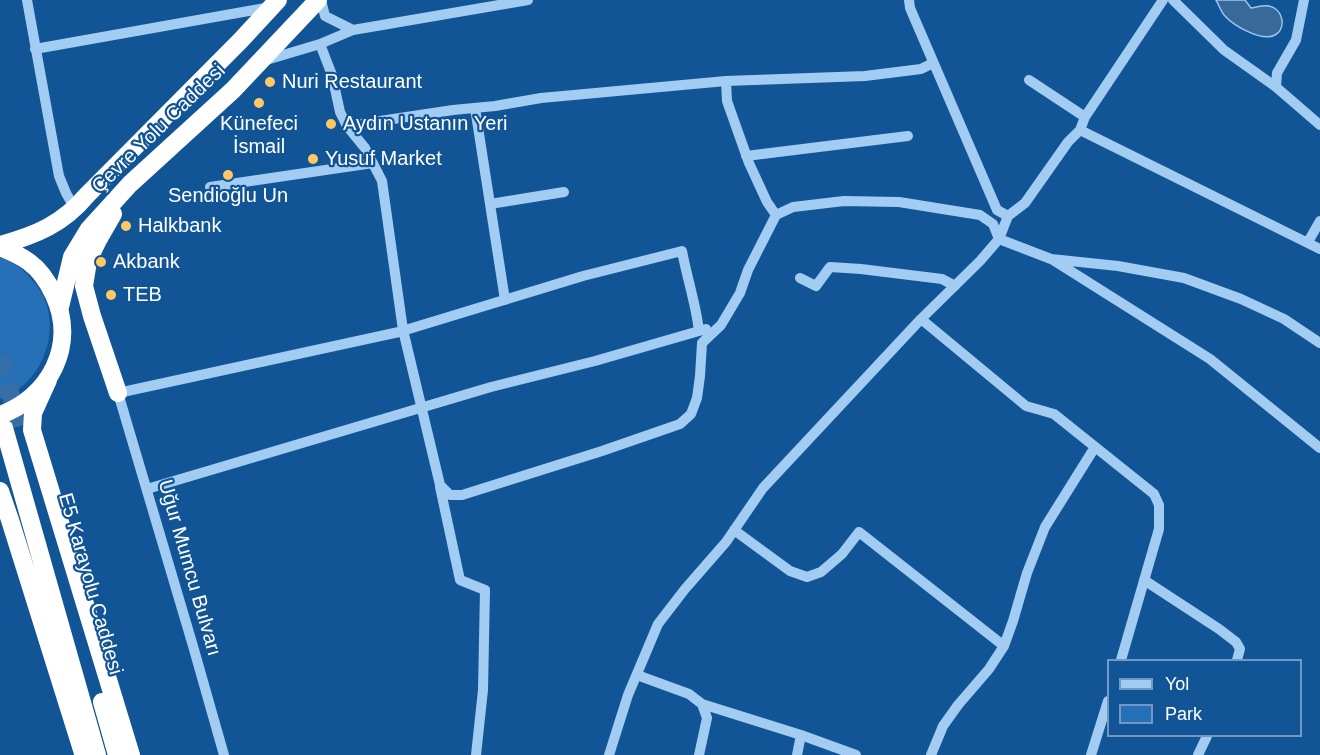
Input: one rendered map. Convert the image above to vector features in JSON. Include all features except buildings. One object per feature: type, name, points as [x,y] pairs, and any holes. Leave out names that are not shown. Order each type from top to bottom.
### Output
[{"type":"highway","name":"Çevre Yolu Caddesi","points":[[60,307],[72,257],[89,229],[130,184],[233,90],[319,0]]},
{"type":"highway","name":"Çevre Yolu Caddesi","points":[[0,246],[50,227],[75,209],[274,4]]},
{"type":"highway","points":[[118,393],[84,286],[88,261],[130,184]]},
{"type":"highway","points":[[0,246],[30,263],[48,281],[60,307],[63,335],[59,359],[33,413],[32,429],[131,755]]},
{"type":"highway","points":[[8,423],[12,411],[27,402],[48,380]]},
{"type":"highway","name":"E5 Karayolu Caddesi","points":[[8,423],[97,755]]},
{"type":"highway","name":"E5 Karayolu Caddesi","points":[[8,423],[117,755]]},
{"type":"highway","points":[[0,491],[84,755]]},
{"type":"highway","points":[[0,501],[10,520]]},
{"type":"street","points":[[27,0],[59,176],[75,209]]},
{"type":"street","points":[[237,13],[238,0]]},
{"type":"street","points":[[319,0],[325,16],[353,30]]},
{"type":"street","points":[[260,62],[320,44],[353,30],[528,0]]},
{"type":"street","points":[[909,0],[910,8],[933,63],[997,210],[1008,216]]},
{"type":"street","points":[[609,755],[628,695],[658,624],[726,542],[763,488],[999,239],[1008,216],[1025,203],[1068,142],[1080,130],[1085,117],[1163,0]]},
{"type":"street","points":[[1173,0],[1224,50],[1276,87],[1320,124]]},
{"type":"street","points":[[1276,87],[1277,73],[1296,40],[1304,0]]},
{"type":"street","points":[[35,49],[237,13],[274,4]]},
{"type":"street","points":[[320,44],[332,75],[340,112],[347,126],[365,148],[382,181],[403,330],[460,580],[485,590],[483,690],[476,755]]},
{"type":"street","points":[[347,126],[541,98],[726,81],[865,76],[921,69],[933,63]]},
{"type":"street","points":[[1029,80],[1085,117]]},
{"type":"street","points":[[726,81],[727,101],[746,156],[767,202],[776,215]]},
{"type":"street","points":[[475,108],[505,300]]},
{"type":"street","points":[[1080,130],[1320,249]]},
{"type":"street","points":[[746,156],[908,136]]},
{"type":"street","points":[[210,187],[373,163]]},
{"type":"street","points":[[490,204],[564,192]]},
{"type":"street","points":[[440,485],[450,495],[462,495],[681,424],[691,414],[697,398],[702,343],[721,325],[740,293],[748,270],[776,215],[793,207],[844,201],[899,202],[980,215],[993,224],[999,239],[1052,259],[1210,359],[1320,448]]},
{"type":"street","points":[[1308,243],[1320,221]]},
{"type":"street","points":[[118,393],[403,330],[583,276],[682,251],[699,331]]},
{"type":"street","points":[[1052,259],[1118,266],[1184,278],[1241,299],[1284,319],[1320,343]]},
{"type":"street","points":[[800,278],[816,286],[830,267],[942,279],[955,286]]},
{"type":"street","points":[[921,320],[1026,406],[1054,414],[1154,494],[1159,505],[1159,529],[1121,659]]},
{"type":"street","points":[[147,489],[491,387],[595,361],[721,325]]},
{"type":"street","name":"Uğur Mumcu Bulvarı","points":[[118,393],[224,755]]},
{"type":"street","points":[[931,755],[942,726],[989,669],[1004,646],[1027,573],[1045,527],[1095,447]]},
{"type":"street","points":[[734,530],[790,571],[807,578],[821,572],[842,554],[860,532],[1004,646]]},
{"type":"street","points":[[1144,580],[1236,642],[1240,649],[1237,659]]},
{"type":"street","points":[[637,675],[689,694],[702,704],[856,755]]},
{"type":"street","points":[[699,755],[707,718],[702,704]]},
{"type":"street","points":[[1092,754],[1107,704]]},
{"type":"street","points":[[797,755],[801,735]]},
{"type":"street","points":[[1198,755],[1206,737]]},
{"type":"green space","points":[[0,257],[22,270],[39,289],[47,305],[50,332],[43,359],[36,371],[16,391],[0,399]]},
{"type":"shaded area","points":[[1216,0],[1245,0],[1251,8],[1269,6],[1274,8],[1282,19],[1281,28],[1275,35],[1269,37],[1248,32],[1225,16]]},
{"type":"tunnel","points":[[0,358],[20,426]]},
{"type":"place","name":"Nuri Restaurant","points":[[270,82]]},
{"type":"place","name":"Künefeci İsmail","points":[[259,103]]},
{"type":"place","name":"Aydın Ustanın Yeri","points":[[331,124]]},
{"type":"place","name":"Yusuf Market","points":[[313,159]]},
{"type":"place","name":"Sendioğlu Un","points":[[228,175]]},
{"type":"place","name":"Halkbank","points":[[126,226]]},
{"type":"place","name":"Akbank","points":[[101,262]]},
{"type":"place","name":"TEB","points":[[111,295]]}]
